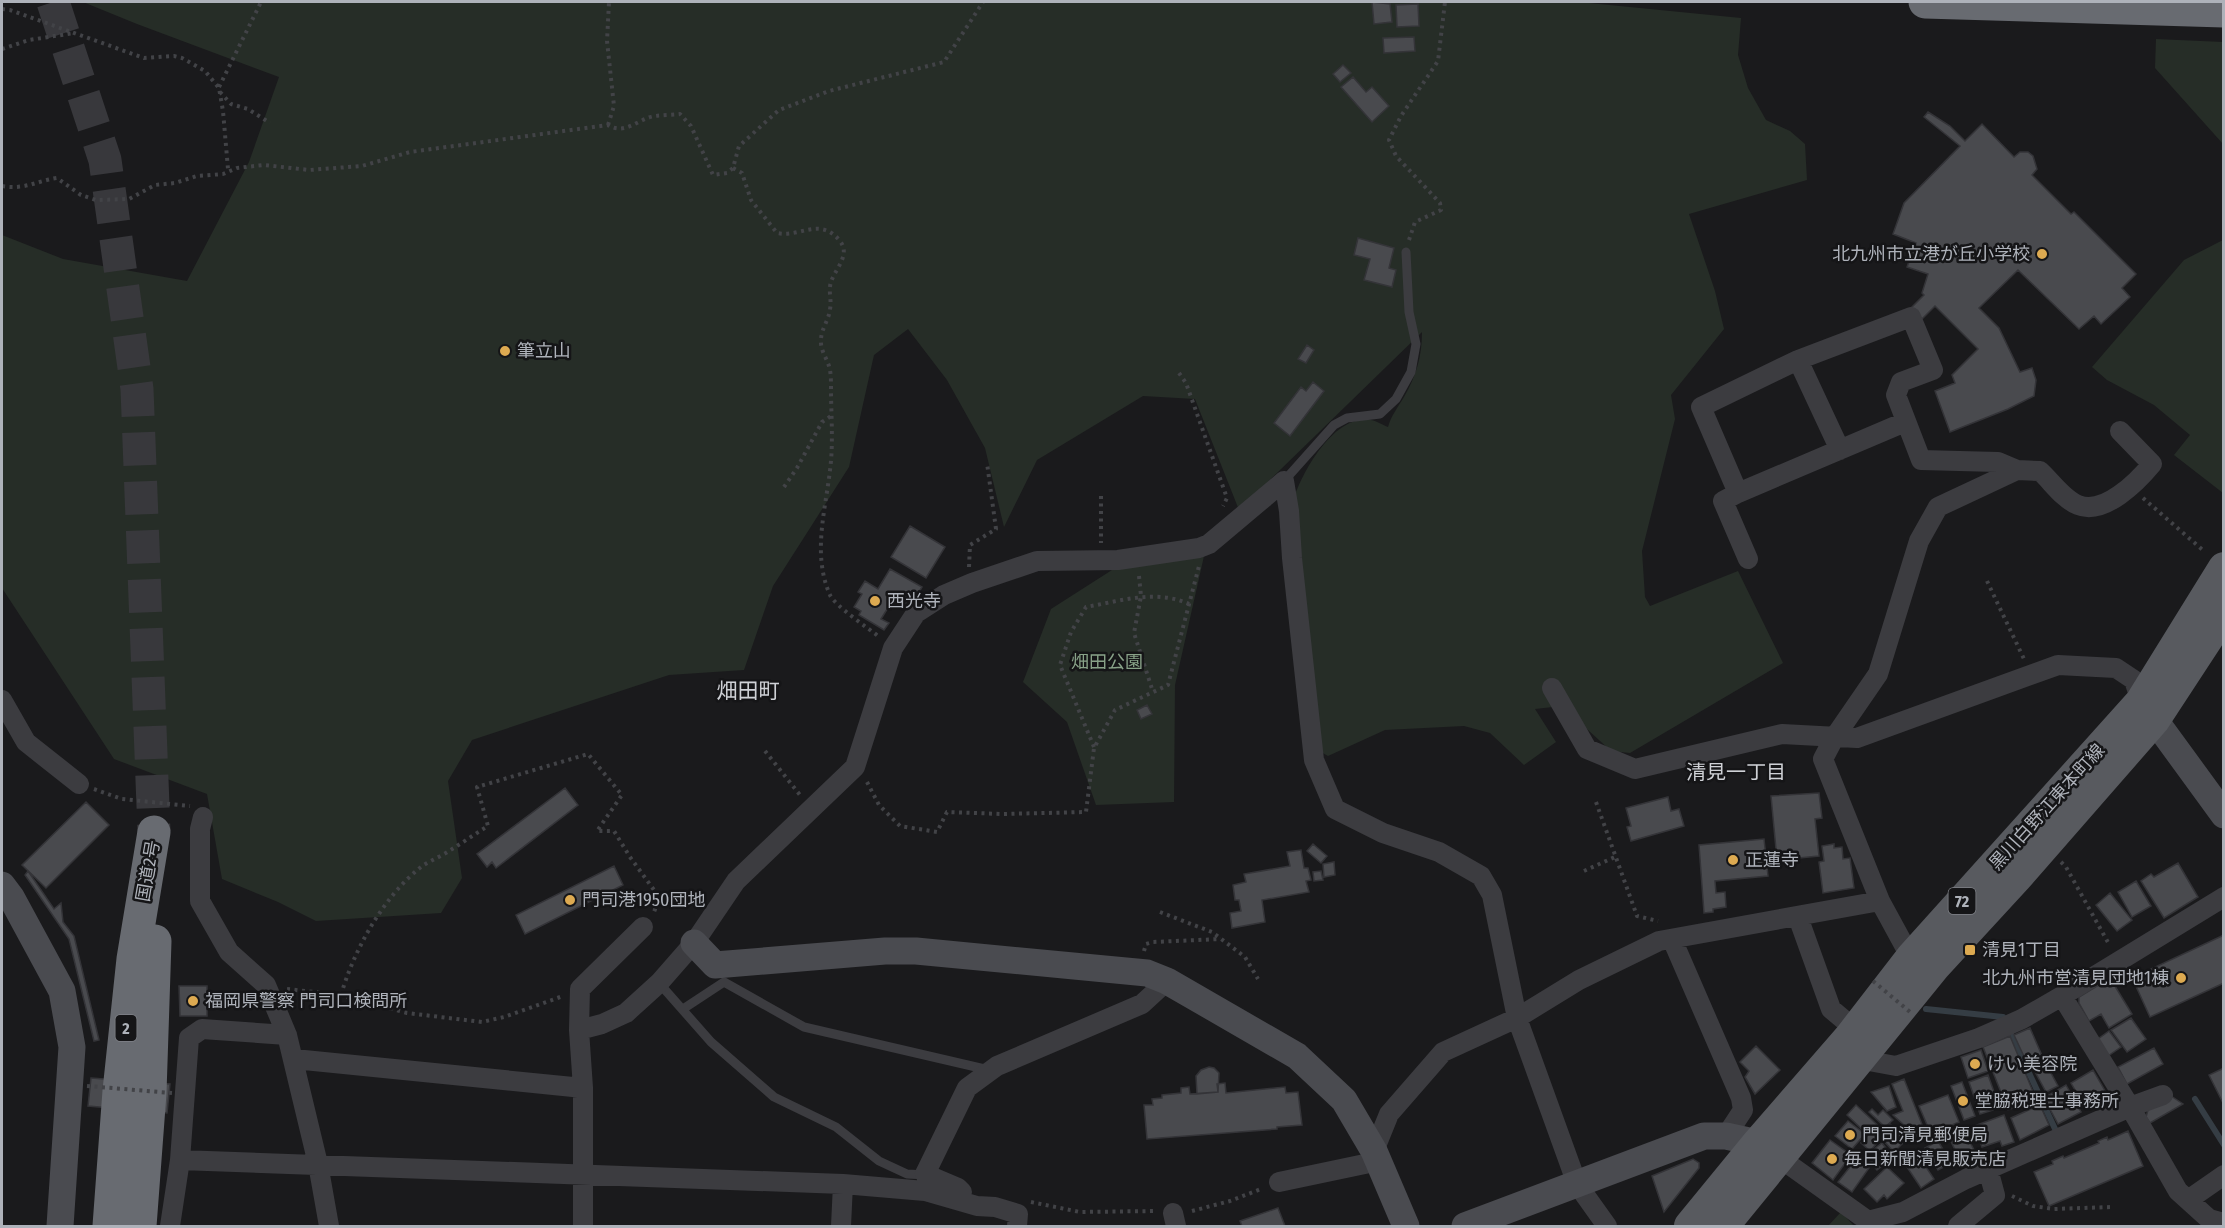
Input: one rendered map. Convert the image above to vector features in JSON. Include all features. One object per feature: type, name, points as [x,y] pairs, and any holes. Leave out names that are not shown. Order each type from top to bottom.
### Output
[{"type":"highway","points":[[1925,2],[2223,11]]},
{"type":"highway","name":"国道2号","points":[[109,1227],[119,1091],[133,959],[154,832],[155,943],[150,1093],[140,1227]]},
{"type":"main road","name":"黒川白野江東本町線","points":[[1857,1045],[1911,958],[2148,711],[2215,561]]},
{"type":"main road","name":"黒川白野江東本町線","points":[[1690,1227],[1768,1150],[1857,1045],[1935,966],[2016,878],[2223,613]]},
{"type":"main road","name":"黒川白野江東本町線","points":[[1723,1227],[1768,1150]]},
{"type":"street","points":[[1738,493],[1701,407],[1798,360],[1911,317],[1933,370],[1901,382],[1896,395],[1921,460],[1998,462],[2017,470],[2040,471],[2064,496],[2080,506],[2095,506],[2119,497],[2131,488],[2152,464],[2120,431]]},
{"type":"street","points":[[1798,360],[1840,450]]},
{"type":"street","points":[[1748,559],[1723,501],[1905,422]]},
{"type":"street","points":[[1911,958],[1880,901],[1823,759],[1834,738],[1878,674],[1919,541],[1938,507],[2017,470]]},
{"type":"street","points":[[579,1030],[602,1024],[626,1013],[659,983],[694,943],[736,881],[855,767],[893,648],[916,613],[944,595],[1037,561],[1118,560],[1199,548],[1222,534],[1284,481]]},
{"type":"street","points":[[1284,481],[1314,760],[1322,780],[1335,809],[1383,833],[1439,852],[1481,876],[1491,895],[1517,1018],[1577,1184],[1607,1227]]},
{"type":"street","points":[[1552,688],[1587,749],[1635,769],[1782,734],[1857,738],[2058,665],[2116,668],[2134,680],[2148,711],[2223,815]]},
{"type":"street","points":[[2,700],[26,742],[79,784]]},
{"type":"street","points":[[203,817],[200,829],[200,901],[229,952],[266,986],[287,1035],[318,1164],[328,1227]]},
{"type":"street","points":[[4,896],[63,991],[72,1047],[60,1227]]},
{"type":"street","points":[[1798,917],[1831,1009],[1857,1045],[1896,1066],[1979,1038],[2022,1019],[2223,897]]},
{"type":"street","points":[[1377,1156],[1389,1114],[1443,1052],[1517,1018],[1579,980],[1659,941],[1880,901]]},
{"type":"street","points":[[583,1227],[580,989],[643,927]]},
{"type":"street","points":[[1678,938],[1741,1098],[1743,1110],[1726,1136]]},
{"type":"street","points":[[694,943],[715,965],[885,951],[916,951],[1141,973],[1167,981],[1296,1056],[1344,1100],[1377,1156],[1406,1227]]},
{"type":"street","points":[[977,1206],[958,1188],[925,1174],[967,1088],[992,1070],[1070,1033],[1142,1004],[1167,981]]},
{"type":"street","points":[[2062,996],[2178,1191],[2209,1220],[2223,1223]]},
{"type":"street","points":[[170,1227],[180,1160],[189,1038],[202,1029],[287,1035]]},
{"type":"street","points":[[294,1059],[583,1088]]},
{"type":"street","points":[[1465,1227],[1704,1136],[1726,1136],[1768,1150],[1868,1221],[1903,1212],[1988,1169],[2163,1095]]},
{"type":"street","points":[[1279,1182],[1377,1156]]},
{"type":"street","points":[[180,1160],[843,1184],[925,1191],[977,1206],[995,1207],[1017,1220]]},
{"type":"street","points":[[1958,1227],[1995,1195],[1988,1169]]},
{"type":"street","points":[[2188,1200],[2223,1175]]},
{"type":"street","points":[[841,1227],[843,1184]]},
{"type":"lane","points":[[1284,481],[1334,425],[1347,418],[1380,414],[1396,399],[1411,372],[1416,344],[1409,312],[1406,252]]},
{"type":"lane","points":[[683,1009],[724,982],[804,1027],[992,1070]]},
{"type":"lane","points":[[659,983],[711,1042],[774,1097],[836,1127],[879,1161],[907,1174],[927,1175]]},
{"type":"path","points":[[228,169],[219,90],[261,2]]},
{"type":"path","points":[[608,125],[614,106],[607,40],[609,2]]},
{"type":"path","points":[[2,186],[14,188],[29,186],[57,178],[81,195],[96,200],[129,199],[155,185],[175,183],[198,176],[224,174],[237,168],[264,165],[309,170],[362,166],[410,152],[608,125],[614,129],[633,127],[652,116],[680,114],[691,126],[713,175],[727,173],[733,168],[739,146],[779,110],[829,91],[944,62],[982,2]]},
{"type":"path","points":[[1406,252],[1412,225],[1442,210],[1440,203],[1396,156],[1389,140],[1401,116],[1438,61],[1445,2]]},
{"type":"path","points":[[2,9],[144,58],[174,56],[182,58],[205,71],[231,104],[248,109],[270,123]]},
{"type":"path","points":[[2,49],[29,40],[74,32]]},
{"type":"path","points":[[733,168],[742,173],[752,200],[777,233],[794,235],[806,229],[815,228],[829,231],[841,242],[844,256],[830,285],[831,309],[821,339],[823,355],[830,368],[831,458],[820,526],[820,555],[824,579],[831,599],[893,648]]},
{"type":"path","points":[[1179,373],[1186,383],[1227,498],[1216,526],[1222,534]]},
{"type":"path","points":[[784,487],[798,468],[822,422],[831,416]]},
{"type":"path","points":[[972,583],[968,558],[970,545],[996,529],[987,463]]},
{"type":"path","points":[[2131,488],[2215,561]]},
{"type":"path","points":[[1101,496],[1101,559]]},
{"type":"path","points":[[855,767],[863,774],[879,806],[900,826],[936,832],[947,812],[1002,814],[1086,812],[1094,748],[1115,710],[1168,685],[1199,568],[1199,548]]},
{"type":"path","points":[[1987,581],[2030,675]]},
{"type":"path","points":[[1094,748],[1060,665],[1071,632],[1086,608],[1141,596],[1177,599],[1189,604]]},
{"type":"path","points":[[1141,596],[1134,633],[1153,692]]},
{"type":"path","points":[[765,751],[811,809]]},
{"type":"path","points":[[341,995],[349,970],[374,922],[388,901],[421,867],[488,826],[477,787],[588,754],[622,795],[597,831],[614,831],[657,896],[657,904],[643,927]]},
{"type":"path","points":[[79,784],[122,799],[193,806],[203,817]]},
{"type":"path","points":[[1596,802],[1637,916],[1679,927],[1678,938]]},
{"type":"path","points":[[1584,871],[1617,856]]},
{"type":"path","points":[[2056,857],[2066,867],[2120,961]]},
{"type":"path","points":[[1160,912],[1212,932],[1245,957],[1258,979]]},
{"type":"path","points":[[1141,973],[1146,944],[1222,939]]},
{"type":"path","points":[[1873,981],[1910,1012]]},
{"type":"path","points":[[266,986],[341,995],[407,1013],[482,1022],[504,1017],[580,989]]},
{"type":"path","points":[[87,1086],[172,1093]]},
{"type":"path","points":[[1017,1220],[1023,1200],[1080,1212],[1168,1211],[1175,1220],[1180,1214],[1230,1201],[1279,1182]]},
{"type":"path","points":[[1994,1191],[2043,1208],[2111,1207]]},
{"type":"green space","points":[[83,2],[1579,2],[1741,18],[1738,55],[1748,88],[1766,120],[1790,131],[1805,144],[1807,180],[1689,214],[1715,291],[1724,329],[1671,395],[1675,419],[1642,551],[1645,597],[1650,606],[1738,571],[1783,663],[1630,753],[1611,751],[1576,719],[1571,705],[1535,709],[1556,742],[1524,765],[1490,733],[1464,726],[1385,730],[1328,756],[1321,752],[1295,495],[1306,471],[1323,445],[1345,425],[1358,420],[1371,420],[1388,427],[1415,374],[1421,350],[1422,332],[1239,510],[1195,399],[1143,396],[1037,460],[1004,527],[985,448],[947,380],[908,329],[874,355],[849,467],[773,586],[744,670],[669,675],[472,740],[448,781],[462,878],[441,913],[316,921],[278,902],[222,879],[207,794],[114,759],[2,588],[2,235],[63,259],[187,281],[249,162],[279,77]]},
{"type":"green space","points":[[2156,39],[2223,42],[2223,144],[2155,68]]},
{"type":"green space","points":[[2223,240],[2223,493],[2174,455],[2190,435],[2154,405],[2107,380],[2092,367],[2184,260]]},
{"type":"green space","name":"畑田公園","points":[[1204,556],[1175,685],[1174,802],[1096,805],[1067,722],[1023,682],[1051,609],[1112,570]]},
{"type":"green space","points":[[1841,1212],[1854,1226],[1828,1226]]},
{"type":"building","points":[[1372,2],[1390,4],[1392,22],[1374,24]]},
{"type":"building","points":[[1418,4],[1419,26],[1397,27],[1396,5]]},
{"type":"building","points":[[1414,37],[1415,51],[1384,53],[1383,38]]},
{"type":"building","points":[[1343,65],[1351,73],[1340,82],[1333,74]]},
{"type":"building","points":[[1353,77],[1366,92],[1372,87],[1389,106],[1372,122],[1341,87]]},
{"type":"building","points":[[1928,112],[1950,126],[1965,141],[1982,124],[2014,157],[2020,152],[2028,152],[2033,156],[2037,169],[2032,175],[2071,214],[2074,212],[2136,274],[2122,288],[2130,297],[2101,324],[2094,316],[2079,329],[2018,270],[1979,308],[1999,328],[2020,372],[2032,368],[2036,380],[2034,396],[1950,432],[1935,391],[1955,383],[1952,375],[1978,349],[1935,306],[1922,319],[1911,308],[1924,295],[1922,293],[1928,274],[1907,267],[1916,243],[1893,234],[1904,203],[1960,146],[1924,117]]},
{"type":"building","points":[[1358,238],[1394,248],[1389,268],[1396,270],[1392,287],[1364,280],[1370,259],[1354,255]]},
{"type":"building","points":[[1307,345],[1314,350],[1306,363],[1298,359]]},
{"type":"building","points":[[1313,382],[1324,391],[1290,436],[1274,423],[1301,387],[1306,391]]},
{"type":"building","name":"西光寺","points":[[910,526],[945,547],[926,578],[891,557]]},
{"type":"building","name":"西光寺","points":[[890,569],[922,587],[913,602],[908,599],[905,604],[894,598],[881,619],[889,623],[884,630],[859,615],[861,611],[854,607],[862,594],[858,592],[865,581],[878,589]]},
{"type":"building","points":[[1147,705],[1152,714],[1141,719],[1137,710]]},
{"type":"building","points":[[565,788],[578,805],[496,868],[492,862],[487,867],[477,854]]},
{"type":"building","name":"正蓮寺","points":[[1819,793],[1822,818],[1815,819],[1819,856],[1777,860],[1771,796]]},
{"type":"building","points":[[1668,797],[1671,811],[1679,809],[1684,826],[1631,841],[1627,827],[1631,826],[1626,808]]},
{"type":"building","points":[[86,802],[109,825],[46,888],[22,865]]},
{"type":"building","name":"正蓮寺","points":[[1764,839],[1768,876],[1715,881],[1716,893],[1725,892],[1726,907],[1704,913],[1699,845]]},
{"type":"building","points":[[1313,844],[1327,856],[1321,863],[1307,851]]},
{"type":"building","name":"正蓮寺","points":[[1834,844],[1834,848],[1842,847],[1843,859],[1850,858],[1854,888],[1823,893],[1819,862],[1824,861],[1822,846]]},
{"type":"building","points":[[1301,850],[1304,868],[1308,868],[1311,880],[1306,881],[1309,892],[1262,900],[1265,922],[1232,928],[1230,913],[1241,911],[1239,900],[1235,900],[1233,885],[1246,882],[1244,874],[1290,866],[1287,852]]},
{"type":"building","points":[[1334,862],[1335,875],[1324,877],[1323,864]]},
{"type":"building","points":[[2178,863],[2198,897],[2164,918],[2141,881],[2151,874],[2154,877]]},
{"type":"building","name":"門司港1950団地","points":[[614,866],[623,885],[525,934],[516,915]]},
{"type":"building","points":[[28,871],[54,909],[61,903],[63,922],[74,936],[99,1040],[94,1041],[69,939],[25,875]]},
{"type":"building","points":[[1321,871],[1323,880],[1314,881],[1313,872]]},
{"type":"building","points":[[2136,881],[2151,906],[2132,917],[2118,892]]},
{"type":"building","points":[[2110,893],[2132,920],[2117,931],[2096,905]]},
{"type":"building","name":"北九州市営清見団地1棟","points":[[2224,935],[2224,983],[2150,1017],[2135,984],[2141,981],[2138,975]]},
{"type":"building","points":[[2110,978],[2132,1014],[2109,1028],[2101,1014],[2089,1021],[2079,1003],[2079,997]]},
{"type":"building","name":"福岡県警察 門司口検問所","points":[[179,986],[207,986],[207,1016],[180,1016]]},
{"type":"building","points":[[2131,1018],[2146,1039],[2127,1052],[2111,1030]]},
{"type":"building","points":[[2030,1028],[2043,1058],[2028,1065],[2014,1035]]},
{"type":"building","points":[[2109,1031],[2121,1047],[2108,1056],[2098,1039]]},
{"type":"building","points":[[2010,1036],[2036,1099],[2008,1110],[1983,1047]]},
{"type":"building","points":[[1756,1046],[1780,1070],[1755,1094],[1745,1077],[1749,1071],[1740,1062]]},
{"type":"building","points":[[2154,1048],[2163,1064],[2127,1084],[2118,1067]]},
{"type":"building","name":"けい美容院","points":[[1981,1050],[1988,1071],[1968,1078],[1961,1057]]},
{"type":"building","points":[[2045,1062],[2058,1086],[2046,1092],[2033,1068]]},
{"type":"building","points":[[1209,1067],[1219,1073],[1218,1092],[1197,1094],[1196,1076],[1201,1070]]},
{"type":"building","points":[[2224,1068],[2224,1105],[2209,1075]]},
{"type":"building","points":[[2093,1070],[2108,1096],[2086,1109],[2071,1083]]},
{"type":"building","points":[[1988,1075],[1998,1103],[1992,1105],[1993,1110],[1980,1114],[1969,1082]]},
{"type":"building","points":[[91,1078],[170,1084],[167,1113],[88,1106]]},
{"type":"building","points":[[1904,1079],[1925,1132],[1916,1136],[1893,1115],[1903,1111],[1892,1084]]},
{"type":"building","name":"堂脇税理士事務所","points":[[1962,1082],[1975,1116],[1964,1120],[1951,1086]]},
{"type":"building","points":[[1225,1083],[1226,1093],[1285,1087],[1286,1093],[1298,1092],[1302,1125],[1147,1139],[1144,1105],[1153,1105],[1152,1099],[1162,1098],[1162,1095],[1181,1093],[1181,1088],[1189,1087],[1190,1094],[1218,1092],[1217,1084]]},
{"type":"building","points":[[2066,1085],[2081,1112],[2058,1124],[2044,1098]]},
{"type":"building","points":[[1889,1086],[1896,1107],[1887,1111],[1871,1092]]},
{"type":"building","points":[[1948,1095],[1959,1122],[1931,1134],[1919,1106]]},
{"type":"building","points":[[2171,1096],[2183,1104],[2150,1123],[2146,1117],[2148,1110]]},
{"type":"building","points":[[1856,1105],[1886,1133],[1870,1151],[1861,1143],[1868,1135],[1847,1115]]},
{"type":"building","points":[[2040,1105],[2049,1125],[2020,1140],[2011,1118]]},
{"type":"building","points":[[1872,1109],[1878,1115],[1883,1110],[1893,1120],[1885,1127],[1869,1112]]},
{"type":"building","points":[[2004,1115],[2014,1142],[2002,1146],[2000,1141],[1982,1147],[1980,1141],[1974,1142],[1969,1128]]},
{"type":"building","name":"門司清見郵便局","points":[[1848,1121],[1865,1134],[1852,1149],[1835,1136]]},
{"type":"building","points":[[1890,1124],[1896,1129],[1900,1126],[1910,1136],[1894,1152],[1882,1139],[1890,1131],[1886,1127]]},
{"type":"building","points":[[1964,1130],[1975,1152],[1970,1155],[1973,1160],[1962,1165],[1949,1137]]},
{"type":"building","points":[[2128,1131],[2143,1166],[2049,1206],[2034,1172],[2053,1164],[2052,1161],[2063,1156],[2064,1158],[2099,1143],[2098,1141],[2107,1137],[2108,1140]]},
{"type":"building","name":"毎日新聞清見販売店","points":[[1830,1140],[1851,1155],[1833,1180],[1812,1163]]},
{"type":"building","points":[[1938,1141],[1951,1163],[1938,1170],[1925,1148]]},
{"type":"building","points":[[1882,1143],[1893,1157],[1877,1170],[1865,1156]]},
{"type":"building","points":[[1916,1152],[1934,1179],[1921,1188],[1903,1161]]},
{"type":"building","points":[[1857,1158],[1869,1168],[1852,1192],[1838,1182]]},
{"type":"building","points":[[1693,1159],[1699,1163],[1699,1168],[1664,1212],[1652,1176]]},
{"type":"building","points":[[1887,1167],[1904,1183],[1887,1199],[1884,1195],[1877,1202],[1864,1189]]},
{"type":"building","points":[[1278,1208],[1285,1226],[1242,1226],[1240,1221]]},
{"type":"waterway","points":[[1926,1009],[2003,1017]]},
{"type":"waterway","points":[[2011,1034],[2056,1131]]},
{"type":"waterway","points":[[2195,1099],[2224,1145]]},
{"type":"tunnel","points":[[53,2],[105,160],[137,389],[154,832]]},
{"type":"place","name":"北九州市立港が丘小学校","points":[[2042,254]]},
{"type":"place","name":"筆立山","points":[[505,351]]},
{"type":"place","name":"西光寺","points":[[875,601]]},
{"type":"place","name":"正蓮寺","points":[[1733,860]]},
{"type":"place","name":"門司港1950団地","points":[[570,900]]},
{"type":"place","name":"清見1丁目","points":[[1970,950]]},
{"type":"place","name":"北九州市営清見団地1棟","points":[[2181,978]]},
{"type":"place","name":"福岡県警察 門司口検問所","points":[[193,1001]]},
{"type":"place","name":"けい美容院","points":[[1975,1064]]},
{"type":"place","name":"堂脇税理士事務所","points":[[1963,1101]]},
{"type":"place","name":"門司清見郵便局","points":[[1850,1135]]},
{"type":"place","name":"毎日新聞清見販売店","points":[[1832,1159]]},
{"type":"district","name":"畑田町","points":[[748,691]]},
{"type":"district","name":"清見一丁目","points":[[1736,772]]}]
